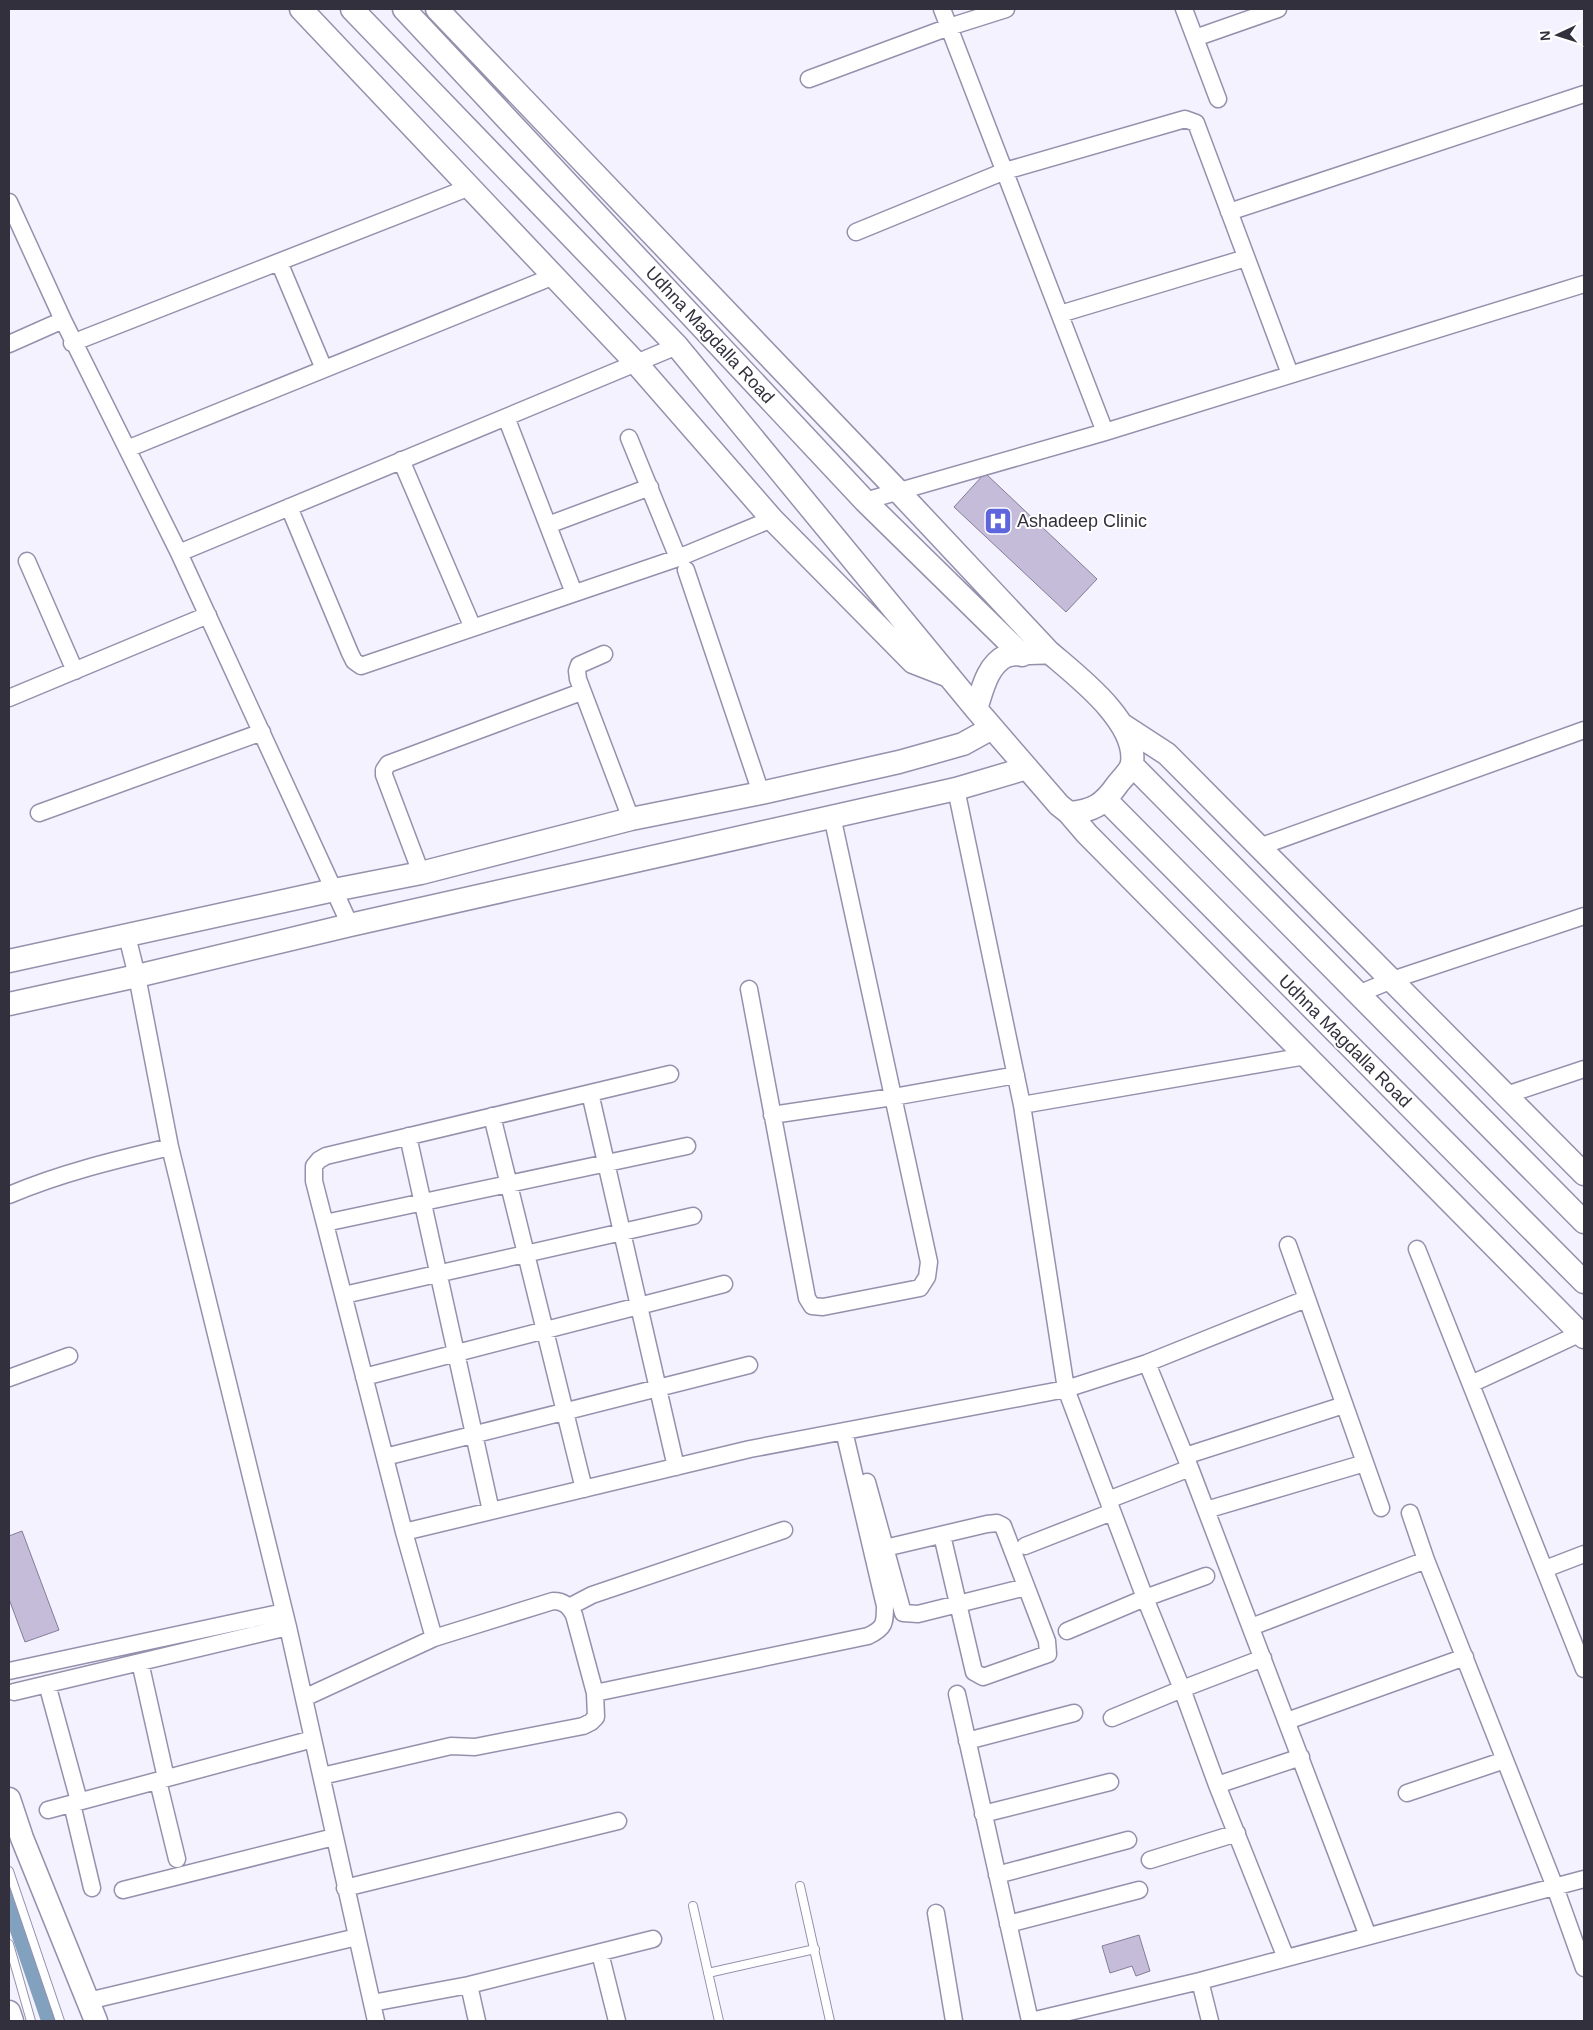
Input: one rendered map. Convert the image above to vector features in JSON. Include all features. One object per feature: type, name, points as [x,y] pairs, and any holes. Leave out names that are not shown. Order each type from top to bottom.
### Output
[{"type":"street","points":[[302,9],[636,363],[772,519],[913,662],[952,678]]},
{"type":"street","points":[[352,9],[677,346],[952,678],[976,710],[1059,805],[1583,1335],[1471,1384]]},
{"type":"street","name":"Udhna Magdalla Road","points":[[404,9],[865,501],[1022,655]]},
{"type":"street","points":[[437,9],[898,491],[1049,652],[1093,690],[1121,724],[1131,747],[1132,765],[1106,800],[1087,812],[1069,813]]},
{"type":"street","points":[[942,9],[1105,432]]},
{"type":"street","points":[[808,79],[949,27],[1006,9]]},
{"type":"street","points":[[1184,9],[1218,99]]},
{"type":"street","points":[[1195,38],[1278,9]]},
{"type":"street","points":[[1229,212],[1584,94]]},
{"type":"street","points":[[856,232],[1005,171],[1185,119],[1191,120],[1196,123],[1290,374]]},
{"type":"street","points":[[72,343],[470,187]]},
{"type":"street","points":[[9,202],[72,343],[179,553],[350,925]]},
{"type":"street","points":[[1060,314],[1246,258]]},
{"type":"street","points":[[279,262],[324,369]]},
{"type":"street","points":[[127,449],[554,276]]},
{"type":"street","points":[[865,501],[1105,432],[1584,284]]},
{"type":"street","points":[[9,344],[63,320]]},
{"type":"street","points":[[179,553],[677,346]]},
{"type":"street","points":[[506,417],[574,593]]},
{"type":"street","points":[[629,438],[682,564],[761,793]]},
{"type":"street","points":[[401,460],[473,628]]},
{"type":"street","points":[[548,525],[650,486]]},
{"type":"street","points":[[289,507],[350,653],[354,661],[361,666],[574,593],[682,564],[772,519]]},
{"type":"street","points":[[27,562],[75,671]]},
{"type":"street","points":[[9,698],[208,615]]},
{"type":"street","points":[[976,710],[987,677],[998,662],[1008,656],[1049,652]]},
{"type":"street","points":[[604,654],[579,665],[577,671],[581,692],[631,820]]},
{"type":"street","points":[[421,873],[384,776],[384,770],[388,764],[581,692]]},
{"type":"street","points":[[1121,724],[1167,754],[1584,1174]]},
{"type":"street","points":[[9,961],[334,890],[421,873],[631,820],[899,762],[963,744],[992,728]]},
{"type":"street","points":[[1259,847],[1584,730]]},
{"type":"street","points":[[39,813],[262,732]]},
{"type":"street","points":[[1132,765],[1584,1222]]},
{"type":"street","points":[[9,1004],[137,976],[350,925],[956,789],[1000,778],[1027,768]]},
{"type":"street","points":[[956,789],[1022,1105],[1066,1389],[1145,1598],[1182,1689],[1217,1785],[1286,1958]]},
{"type":"street","name":"Udhna Magdalla Road","points":[[1106,800],[1584,1282]]},
{"type":"street","points":[[749,989],[807,1298],[812,1306],[823,1307],[920,1288],[927,1277],[929,1262],[832,816]]},
{"type":"street","points":[[1358,994],[1392,980],[1584,916]]},
{"type":"street","points":[[127,936],[137,976],[170,1147],[286,1619],[376,2021]]},
{"type":"street","points":[[1022,1105],[1306,1056]]},
{"type":"street","points":[[1506,1095],[1584,1069]]},
{"type":"street","points":[[434,1638],[404,1532],[364,1377],[313,1172],[314,1166],[319,1160],[408,1136],[670,1074]]},
{"type":"street","points":[[772,1115],[893,1097],[1016,1075]]},
{"type":"street","points":[[590,1093],[676,1467]]},
{"type":"street","points":[[492,1116],[584,1489]]},
{"type":"street","points":[[408,1136],[491,1511]]},
{"type":"street","points":[[325,1222],[687,1146]]},
{"type":"street","points":[[9,1194],[88,1167],[170,1147]]},
{"type":"street","points":[[344,1295],[693,1216]]},
{"type":"street","points":[[1288,1245],[1381,1508]]},
{"type":"street","points":[[1417,1249],[1584,1669]]},
{"type":"street","points":[[364,1377],[724,1284]]},
{"type":"street","points":[[404,1532],[750,1449],[1066,1389],[1147,1363],[1306,1299]]},
{"type":"street","points":[[9,1378],[68,1356]]},
{"type":"street","points":[[1147,1363],[1188,1462],[1368,1936]]},
{"type":"street","points":[[385,1457],[749,1364]]},
{"type":"street","points":[[1025,1546],[1110,1506],[1188,1462],[1344,1405]]},
{"type":"street","points":[[848,1430],[903,1613],[918,1614],[1026,1587]]},
{"type":"street","points":[[596,1693],[868,1636],[878,1631],[885,1623],[886,1606],[848,1430]]},
{"type":"street","points":[[1206,1510],[1365,1463]]},
{"type":"street","points":[[1410,1513],[1426,1560],[1555,1887],[1584,1968]]},
{"type":"street","points":[[885,1548],[997,1522],[1003,1526],[1047,1642],[1048,1654],[983,1677],[974,1672],[942,1535]]},
{"type":"street","points":[[569,1607],[592,1595],[784,1530]]},
{"type":"street","points":[[1545,1569],[1584,1554]]},
{"type":"street","points":[[1251,1627],[1426,1560]]},
{"type":"street","points":[[1067,1631],[1145,1598],[1206,1576]]},
{"type":"street","points":[[304,1698],[434,1638],[553,1601],[561,1601],[569,1607],[574,1615],[596,1693],[596,1717],[583,1726],[475,1747],[451,1746],[322,1776]]},
{"type":"street","points":[[14,1692],[140,1662],[286,1619]]},
{"type":"street","points":[[9,1671],[286,1619]]},
{"type":"street","points":[[1112,1718],[1263,1658]]},
{"type":"street","points":[[1287,1721],[1465,1658]]},
{"type":"street","points":[[140,1662],[177,1858]]},
{"type":"street","points":[[47,1684],[76,1803],[92,1888]]},
{"type":"street","points":[[956,1694],[1031,2021],[1200,1981],[1584,1879]]},
{"type":"street","points":[[967,1741],[1074,1713]]},
{"type":"street","points":[[48,1810],[313,1739]]},
{"type":"street","points":[[1217,1785],[1301,1757]]},
{"type":"street","points":[[1406,1793],[1505,1760]]},
{"type":"street","points":[[983,1814],[1110,1782]]},
{"type":"street","points":[[9,1799],[22,1838],[92,2011],[357,1937]]},
{"type":"street","points":[[345,1888],[618,1821]]},
{"type":"street","points":[[1150,1860],[1236,1833]]},
{"type":"street","points":[[123,1890],[334,1837]]},
{"type":"street","points":[[997,1875],[1128,1840]]},
{"type":"street","points":[[1008,1924],[1140,1890]]},
{"type":"street","points":[[936,1913],[954,2021]]},
{"type":"street","points":[[372,2003],[469,1985],[653,1939]]},
{"type":"street","points":[[600,1953],[617,2021]]},
{"type":"street","points":[[1200,1981],[1210,2021]]},
{"type":"street","points":[[469,1985],[477,2021]]},
{"type":"street","points":[[9,2012],[12,2021]]},
{"type":"lane","points":[[9,1871],[60,2021]]},
{"type":"lane","points":[[800,1886],[830,2021]]},
{"type":"lane","points":[[693,1906],[720,2021]]},
{"type":"lane","points":[[9,1944],[31,2021]]},
{"type":"lane","points":[[708,1973],[815,1949]]},
{"type":"building","points":[[985,473],[1097,579],[1066,612],[954,507]]},
{"type":"building","points":[[22,1531],[59,1630],[25,1642],[9,1599],[9,1536]]},
{"type":"building","points":[[1139,1935],[1150,1971],[1136,1976],[1132,1966],[1110,1973],[1102,1946]]},
{"type":"waterway","points":[[9,1896],[52,2021]]},
{"type":"place","name":"Ashadeep Clinic","points":[[998,521]]}]
